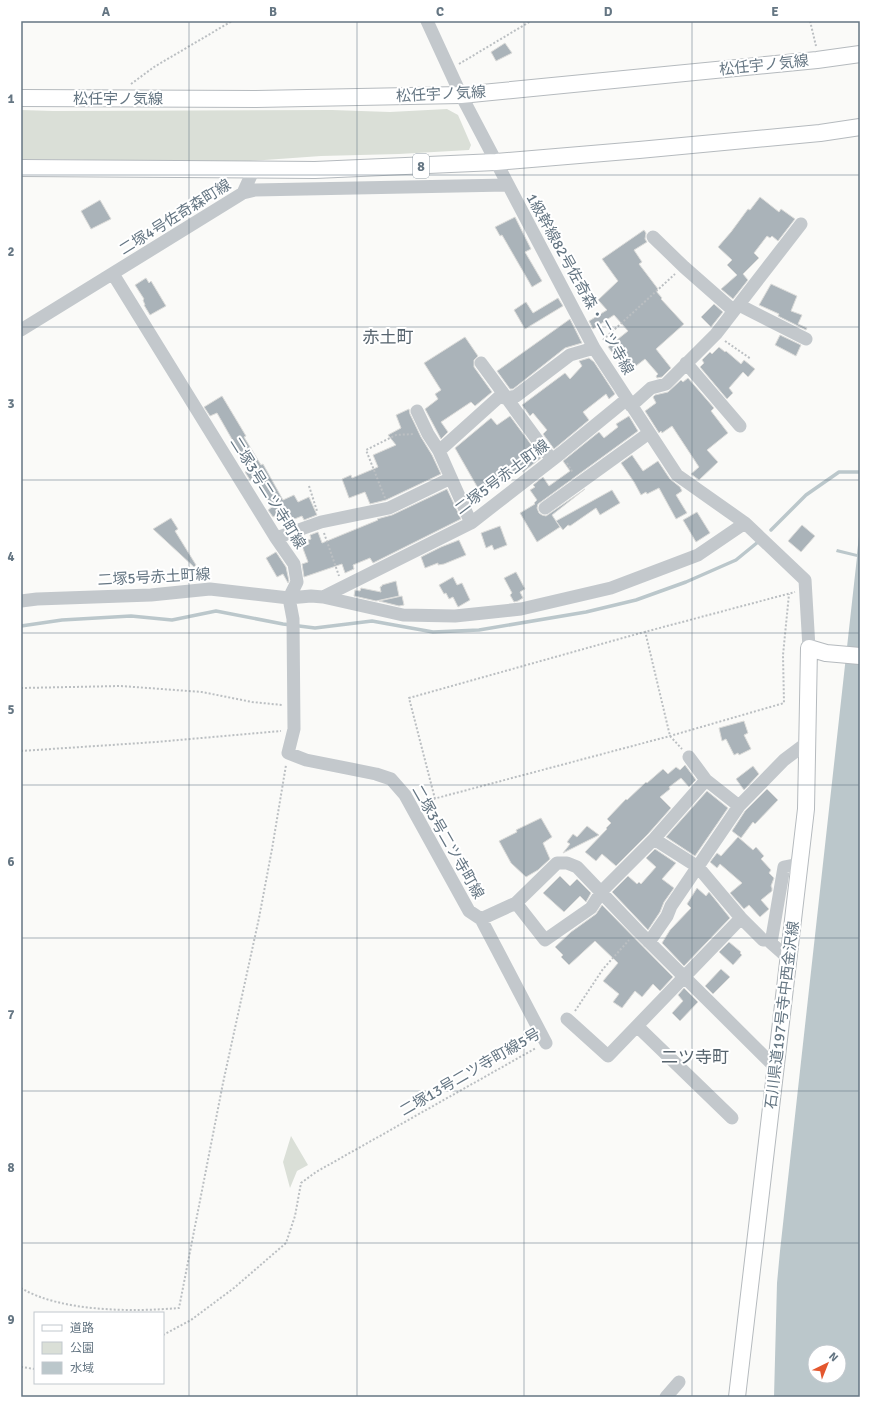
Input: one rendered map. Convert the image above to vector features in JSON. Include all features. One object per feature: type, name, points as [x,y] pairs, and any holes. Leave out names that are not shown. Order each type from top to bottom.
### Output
[{"type":"main road","name":"松任宇ノ気線","points":[[21,98],[256,99],[461,95],[817,60],[860,54]]},
{"type":"main road","name":"8","points":[[21,168],[253,171],[315,170],[496,162],[820,133],[860,127]]},
{"type":"main road","points":[[809,648],[826,652],[860,656]]},
{"type":"main road","name":"石川県道197号寺中西金沢線","points":[[737,1397],[806,809],[809,648]]},
{"type":"street","name":"1級幹線82号佐奇森・二ツ寺線","points":[[427,21],[461,95],[594,348],[677,475],[745,523],[805,580],[809,648]]},
{"type":"street","points":[[243,193],[253,171]]},
{"type":"street","name":"二塚4号佐奇森町線","points":[[21,330],[243,193],[255,190],[507,184]]},
{"type":"street","name":"二塚5号赤土町線","points":[[323,597],[471,523],[629,403],[651,388],[666,384],[716,334],[801,224]]},
{"type":"street","points":[[653,237],[684,267],[736,308],[806,339]]},
{"type":"street","name":"二塚3号二ツ寺町線","points":[[113,274],[276,538],[294,564],[297,582],[289,598]]},
{"type":"street","points":[[439,451],[499,397],[506,398],[516,396],[570,355],[594,348]]},
{"type":"street","points":[[481,363],[506,398],[556,457]]},
{"type":"street","points":[[686,363],[740,426]]},
{"type":"street","points":[[417,411],[428,434],[439,451],[471,523]]},
{"type":"street","points":[[545,508],[649,433]]},
{"type":"street","points":[[276,538],[321,522],[388,508],[451,478]]},
{"type":"street","name":"二塚5号赤土町線","points":[[21,601],[37,599],[151,595],[210,589],[289,598],[311,596],[323,597],[403,615],[456,616],[521,609],[611,588],[698,556],[745,523]]},
{"type":"street","points":[[288,753],[294,729],[293,619],[289,598]]},
{"type":"street","points":[[649,942],[667,916],[671,906],[739,806],[784,760],[808,742]]},
{"type":"street","name":"二塚3号二ツ寺町線","points":[[288,753],[306,760],[376,774],[391,779],[405,795],[469,911],[481,919],[516,903],[557,863],[566,863],[577,867],[602,891],[638,931],[775,1067]]},
{"type":"street","points":[[688,757],[706,780],[739,806]]},
{"type":"street","points":[[516,903],[545,940],[591,908],[602,891],[654,839],[706,780]]},
{"type":"street","points":[[654,839],[698,867],[741,918],[763,940]]},
{"type":"street","points":[[567,1019],[608,1056],[741,918]]},
{"type":"street","points":[[481,919],[546,1043]]},
{"type":"street","points":[[637,1026],[732,1118]]},
{"type":"street","points":[[666,1397],[679,1382]]},
{"type":"path","points":[[130,85],[154,67],[232,21]]},
{"type":"path","points":[[450,70],[531,21]]},
{"type":"path","points":[[810,21],[816,46],[817,60]]},
{"type":"path","points":[[594,348],[684,267]]},
{"type":"path","points":[[716,334],[751,359]]},
{"type":"path","points":[[388,508],[366,450],[396,435],[428,434]]},
{"type":"path","points":[[556,457],[579,483]]},
{"type":"path","points":[[309,486],[343,586]]},
{"type":"path","points":[[435,799],[409,698],[645,631],[806,589]]},
{"type":"path","points":[[411,806],[670,736],[784,703],[783,655],[789,594]]},
{"type":"path","points":[[645,631],[670,736],[688,757]]},
{"type":"path","points":[[21,688],[121,686],[202,692],[252,702],[294,706]]},
{"type":"path","points":[[21,752],[156,742],[294,729]]},
{"type":"path","points":[[21,1288],[32,1294],[72,1306],[148,1311],[179,1308],[223,1083],[259,918],[288,753]]},
{"type":"path","points":[[567,1019],[579,1006],[603,969],[638,931]]},
{"type":"path","name":"二塚13号二ツ寺町線5号","points":[[164,1334],[191,1320],[234,1288],[286,1243],[295,1216],[301,1183],[316,1172],[546,1043]]},
{"type":"path","points":[[21,1367],[34,1369]]},
{"type":"green space","points":[[447,109],[458,115],[471,145],[469,150],[321,156],[236,162],[21,159],[21,110],[332,110],[390,112]]},
{"type":"green space","points":[[291,1136],[308,1165],[297,1171],[290,1188],[283,1162]]},
{"type":"water","points":[[860,527],[860,1397],[774,1397],[777,1283],[780,1251],[857,557],[836,552],[837,549],[857,554]]},
{"type":"building","points":[[505,43],[512,53],[496,61],[491,52]]},
{"type":"building","points":[[760,197],[779,212],[781,209],[795,219],[778,241],[772,236],[770,238],[767,236],[754,253],[759,258],[743,274],[748,280],[733,299],[721,289],[737,275],[727,265],[732,260],[718,247],[748,209],[750,210]]},
{"type":"building","points":[[100,200],[111,219],[91,229],[81,211]]},
{"type":"building","points":[[515,217],[531,249],[525,252],[542,281],[532,287],[502,235],[500,236],[495,227]]},
{"type":"building","points":[[644,230],[646,233],[645,239],[647,242],[634,250],[642,262],[639,264],[658,289],[656,291],[662,298],[661,299],[684,324],[656,349],[671,368],[662,377],[657,378],[656,376],[658,374],[645,359],[628,372],[608,347],[628,331],[614,315],[593,329],[589,321],[607,310],[598,300],[618,281],[602,259]]},
{"type":"building","points":[[146,278],[149,283],[151,281],[166,306],[150,315],[144,305],[144,299],[135,285]]},
{"type":"building","points":[[771,284],[797,296],[791,311],[802,315],[798,324],[807,328],[806,330],[778,316],[779,314],[759,305]]},
{"type":"building","points":[[558,298],[563,306],[525,329],[514,310],[526,302],[533,313]]},
{"type":"building","points":[[714,304],[723,312],[711,327],[701,317]]},
{"type":"building","points":[[570,319],[582,343],[565,348],[513,389],[510,389],[497,371]]},
{"type":"building","points":[[780,335],[801,345],[796,356],[775,345]]},
{"type":"building","points":[[465,337],[478,356],[474,360],[474,367],[492,392],[475,406],[471,402],[441,422],[448,432],[441,439],[425,409],[438,399],[435,394],[441,390],[424,363]]},
{"type":"building","points":[[719,347],[741,364],[744,360],[755,369],[748,377],[743,372],[729,388],[733,393],[727,399],[700,367],[704,363],[702,360],[710,352],[712,354]]},
{"type":"building","points":[[589,358],[594,362],[615,394],[609,399],[606,394],[583,412],[589,420],[554,449],[543,434],[547,430],[533,413],[530,416],[522,405],[565,373],[570,379],[582,366],[579,361]]},
{"type":"building","points":[[688,378],[714,408],[711,411],[728,433],[707,450],[718,462],[699,480],[691,474],[699,467],[672,426],[662,433],[661,431],[659,433],[645,411],[656,403],[653,397],[655,395],[668,392],[681,380],[683,382]]},
{"type":"building","points":[[222,396],[246,436],[244,437],[261,465],[263,464],[283,500],[294,495],[298,502],[309,497],[317,515],[304,520],[302,516],[287,522],[282,512],[273,517],[268,510],[272,507],[254,477],[250,480],[245,472],[249,469],[217,413],[210,416],[204,407]]},
{"type":"building","points":[[409,409],[421,437],[441,474],[386,500],[370,504],[365,492],[349,498],[342,479],[351,475],[352,478],[378,467],[373,455],[396,445],[388,435],[401,428],[396,415]]},
{"type":"building","points":[[510,416],[541,458],[523,472],[520,469],[506,479],[505,477],[490,489],[488,485],[479,490],[455,448],[491,418],[497,425]]},
{"type":"building","points":[[629,416],[638,431],[538,504],[537,508],[539,513],[546,516],[585,489],[552,515],[560,527],[537,542],[520,513],[535,504],[534,503],[537,500],[530,490],[535,487],[533,485],[543,477],[549,486],[570,471],[563,461],[599,432],[604,438],[618,427],[616,424]]},
{"type":"building","points":[[632,455],[643,471],[658,461],[670,479],[680,487],[682,491],[676,495],[687,513],[676,519],[659,488],[647,494],[646,492],[641,495],[621,463]]},
{"type":"building","points":[[447,489],[461,519],[373,563],[370,558],[353,565],[354,569],[345,573],[342,564],[304,577],[302,564],[308,562],[302,546],[309,544],[308,540],[311,539],[310,535],[318,532],[322,543],[378,520],[377,519],[392,515]]},
{"type":"building","points":[[612,490],[620,503],[600,515],[596,508],[570,526],[568,525],[563,530],[556,521]]},
{"type":"building","points":[[697,512],[710,533],[696,542],[683,520]]},
{"type":"building","points":[[171,518],[178,529],[175,531],[196,565],[194,567],[153,529]]},
{"type":"building","points":[[802,525],[815,536],[801,552],[788,541]]},
{"type":"building","points":[[500,526],[507,545],[494,550],[492,545],[486,548],[481,533]]},
{"type":"building","points":[[459,540],[466,555],[444,564],[438,565],[438,563],[425,568],[421,557]]},
{"type":"building","points":[[276,552],[286,567],[289,581],[288,583],[283,574],[277,577],[266,558]]},
{"type":"building","points":[[516,572],[525,589],[520,592],[523,598],[514,602],[510,595],[512,593],[504,578]]},
{"type":"building","points":[[453,577],[457,585],[462,583],[470,600],[458,607],[453,597],[449,599],[439,585]]},
{"type":"building","points":[[396,581],[399,596],[376,601],[354,596],[355,590],[360,591],[361,588],[381,592],[380,587],[382,585]]},
{"type":"building","points":[[402,596],[404,605],[399,606],[379,601]]},
{"type":"building","points":[[744,721],[748,733],[744,735],[751,749],[739,755],[738,753],[734,755],[726,739],[722,741],[719,728]]},
{"type":"building","points":[[685,765],[696,780],[689,787],[681,778],[669,787],[670,789],[660,797],[671,808],[648,834],[616,866],[602,854],[596,861],[585,852],[607,829],[606,828],[611,823],[607,819],[626,799],[627,800],[646,782],[647,783],[663,769],[668,774],[676,767],[680,770]]},
{"type":"building","points":[[753,766],[759,774],[744,790],[736,779]]},
{"type":"building","points":[[767,789],[778,800],[755,824],[753,822],[741,838],[732,831],[745,811]]},
{"type":"building","points":[[707,791],[728,808],[695,856],[666,837]]},
{"type":"building","points":[[541,818],[552,837],[543,843],[550,859],[538,870],[526,877],[511,863],[499,841],[517,832],[516,830]]},
{"type":"building","points":[[587,826],[599,835],[563,853],[570,844],[567,842],[573,834],[577,837]]},
{"type":"building","points":[[738,837],[753,850],[756,847],[764,856],[761,859],[771,870],[769,873],[774,878],[771,886],[772,891],[761,900],[769,909],[760,917],[749,905],[744,909],[730,893],[742,883],[720,864],[717,868],[710,862],[717,853],[721,856]]},
{"type":"building","points":[[655,849],[676,863],[662,879],[674,888],[648,930],[612,892],[628,876],[637,884],[639,882],[641,884],[656,867],[646,858]]},
{"type":"building","points":[[560,876],[570,886],[577,879],[591,893],[586,902],[580,896],[564,912],[543,893]]},
{"type":"building","points":[[697,888],[706,896],[709,892],[730,918],[684,966],[662,943],[670,930],[691,908],[687,904]]},
{"type":"building","points":[[602,905],[673,977],[660,991],[653,984],[642,997],[635,991],[622,1008],[613,1002],[619,994],[603,981],[618,963],[595,941],[569,965],[561,957],[563,955],[555,947],[571,932],[596,914]]},
{"type":"building","points":[[729,942],[741,952],[740,953],[742,955],[733,965],[719,952]]},
{"type":"building","points":[[721,969],[730,977],[713,994],[705,986]]},
{"type":"building","points":[[684,988],[698,1002],[680,1021],[672,1013],[683,1001],[678,995]]},
{"type":"waterway","points":[[771,530],[806,495],[839,472],[860,472]]},
{"type":"waterway","points":[[21,626],[62,620],[131,616],[172,620],[216,611],[283,624],[315,628],[372,621],[433,632],[479,630],[586,612],[636,600],[686,582],[736,560],[758,542]]},
{"type":"district","name":"赤土町","points":[[388,337]]},
{"type":"district","name":"二ツ寺町","points":[[695,1057]]}]
